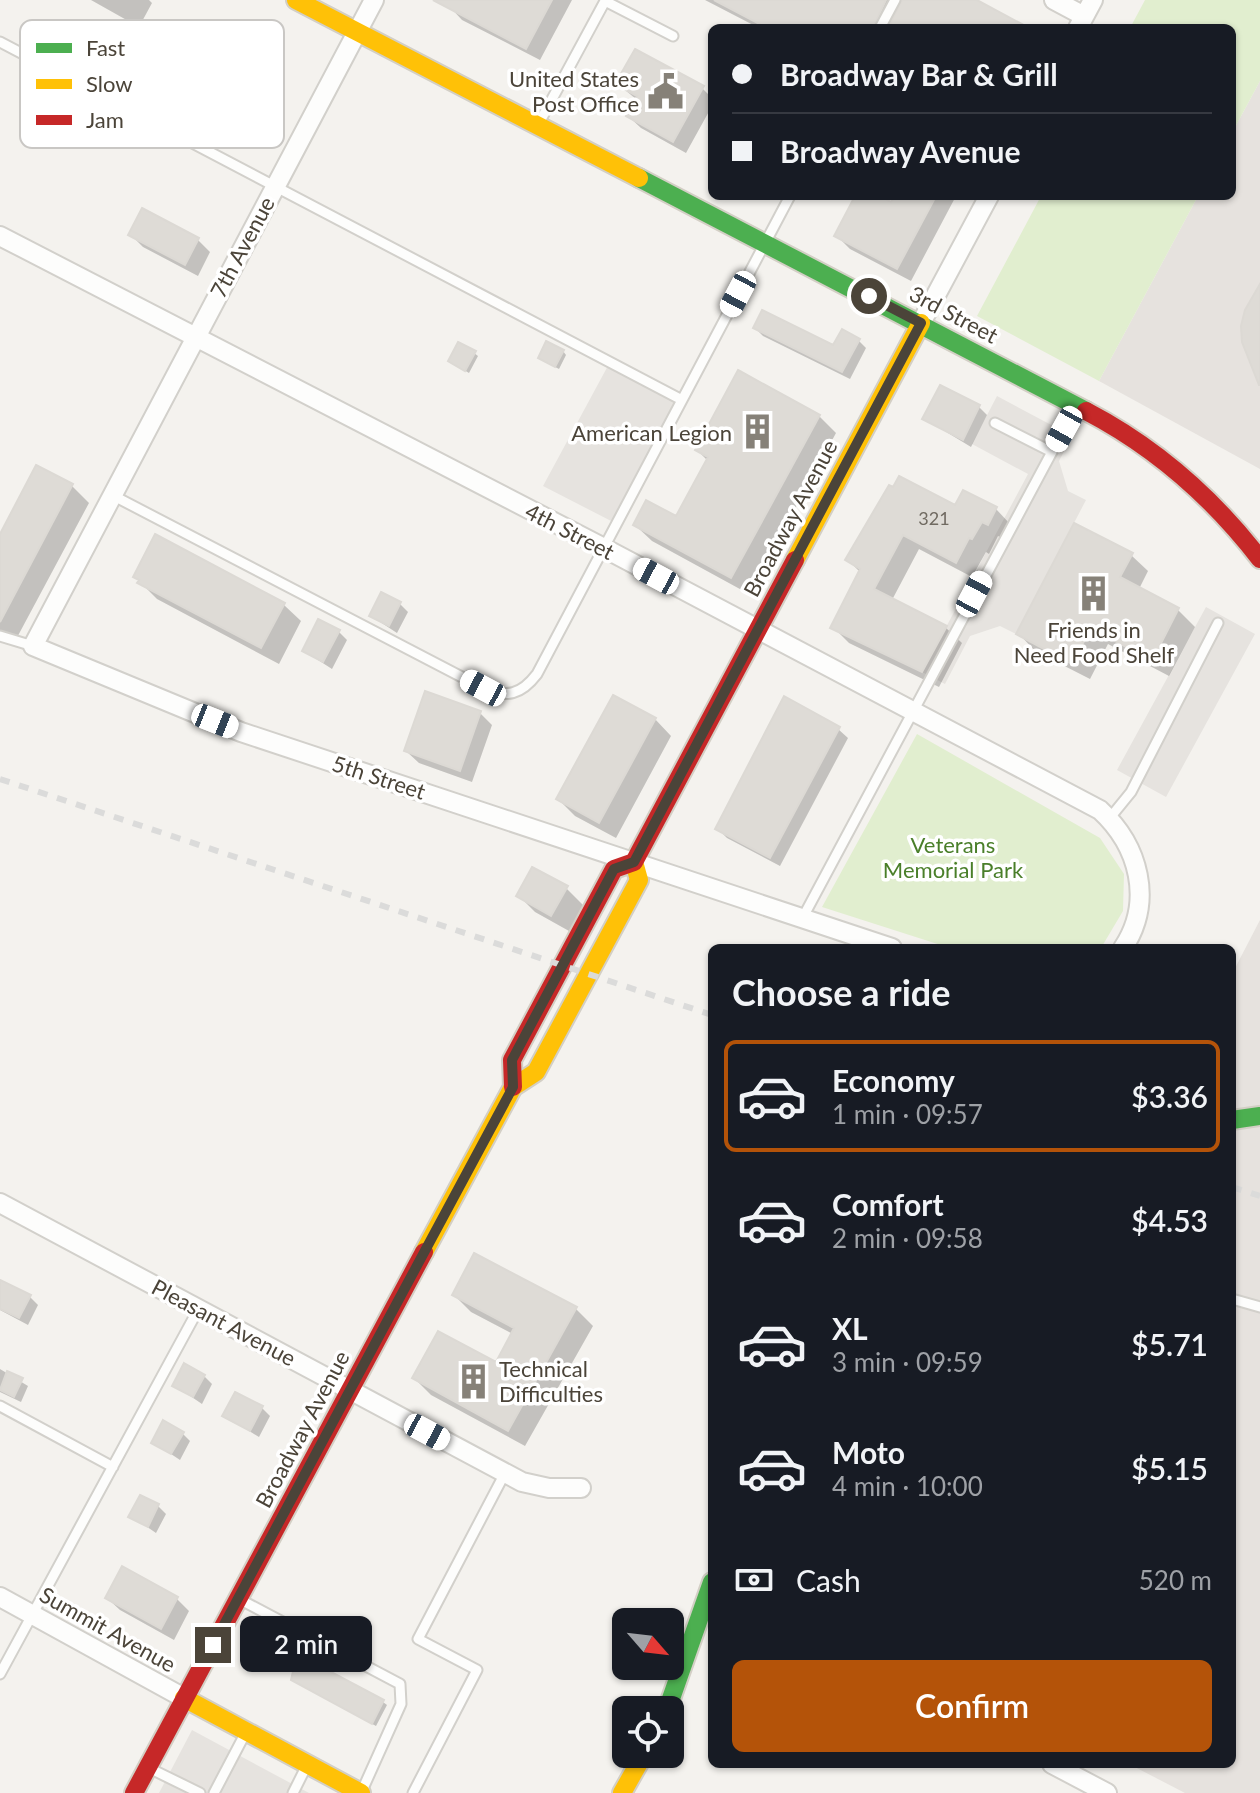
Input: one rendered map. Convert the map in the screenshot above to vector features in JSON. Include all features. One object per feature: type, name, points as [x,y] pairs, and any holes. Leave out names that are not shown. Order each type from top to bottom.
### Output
[{"type":"street","name":"3rd Street","points":[[296,0],[766,242],[1125,433],[1179,471],[1229,519],[1260,559]]},
{"type":"street","name":"7th Avenue","points":[[112,495],[374,0]]},
{"type":"street","points":[[1054,0],[1085,15]]},
{"type":"street","name":"Broadway Avenue","points":[[513,1087],[512,1060],[614,869],[634,862],[987,200]]},
{"type":"street","name":"4th Street","points":[[0,236],[604,548],[1100,810],[1126,841],[1141,886],[1127,942]]},
{"type":"street","points":[[33,646],[112,495]]},
{"type":"street","name":"5th Street","points":[[33,646],[241,732],[880,944]]},
{"type":"street","name":"Broadway Avenue","points":[[134,1793],[513,1087],[536,1072],[559,1030],[639,880],[634,862]]},
{"type":"street","points":[[1236,1119],[1260,1116]]},
{"type":"street","name":"Pleasant Avenue","points":[[0,1203],[505,1473],[538,1487],[581,1488]]},
{"type":"street","name":"Summit Avenue","points":[[0,1597],[307,1764],[338,1788],[361,1793]]},
{"type":"street","points":[[672,1696],[708,1599]]},
{"type":"street","points":[[622,1793],[636,1768]]},
{"type":"street","points":[[1060,1768],[1107,1793]]},
{"type":"lane","points":[[882,24],[895,0]]},
{"type":"lane","points":[[538,125],[605,1],[673,36]]},
{"type":"lane","points":[[0,42],[20,52]]},
{"type":"lane","points":[[203,148],[682,400]]},
{"type":"lane","points":[[112,495],[483,688],[503,694],[518,693],[537,674],[788,200]]},
{"type":"lane","points":[[802,919],[1077,406]]},
{"type":"lane","points":[[995,423],[1052,452]]},
{"type":"lane","points":[[1109,819],[1131,792],[1218,623]]},
{"type":"lane","points":[[0,636],[33,646]]},
{"type":"lane","points":[[1236,1300],[1260,1307]]},
{"type":"lane","points":[[0,1674],[199,1308]]},
{"type":"lane","points":[[0,1406],[113,1467]]},
{"type":"lane","points":[[413,1793],[477,1670],[418,1639],[505,1473]]},
{"type":"lane","points":[[239,1599],[400,1684],[401,1704],[361,1793]]},
{"type":"lane","points":[[214,1793],[246,1732]]},
{"type":"lane","points":[[293,1793],[307,1764]]},
{"type":"lane","points":[[147,1768],[200,1793]]},
{"type":"shaded area","points":[[1260,81],[1260,469],[1099,381],[1196,200],[1236,200],[1236,126]]},
{"type":"shaded area","points":[[610,362],[682,400],[617,524],[543,486]]},
{"type":"shaded area","points":[[997,396],[1072,436],[1059,461],[1068,491],[1086,500],[1016,634],[1000,626],[970,636],[945,684],[922,672],[1028,474],[972,444]]},
{"type":"shaded area","points":[[1206,607],[1255,634],[1166,797],[1117,770]]},
{"type":"shaded area","points":[[1260,920],[1260,1793],[1185,1793],[1137,1768],[1236,1768],[1236,966]]},
{"type":"shaded area","points":[[192,1730],[309,1793],[159,1793]]},
{"type":"green space","points":[[1145,0],[1260,0],[1260,81],[1236,126],[1236,24],[1132,24]]},
{"type":"green space","points":[[1039,200],[1196,200],[1099,381],[977,316]]},
{"type":"green space","name":"Veterans Memorial Park","points":[[917,734],[1100,838],[1124,874],[1123,911],[1103,944],[938,944],[822,907]]},
{"type":"building","points":[[433,0],[552,0],[526,49]]},
{"type":"building","points":[[714,0],[886,0],[875,24],[759,24]]},
{"type":"building","points":[[902,0],[977,0],[1022,24],[890,24]]},
{"type":"building","name":"United States Post Office","points":[[635,49],[704,86],[673,142],[626,116],[637,96],[615,84]]},
{"type":"building","points":[[853,200],[934,200],[897,269],[834,236]]},
{"type":"building","points":[[142,208],[199,238],[185,265],[128,235]]},
{"type":"building","points":[[1260,284],[1259,385],[1242,342],[1241,326],[1245,310]]},
{"type":"building","points":[[762,310],[833,345],[842,329],[860,339],[842,372],[753,328]]},
{"type":"building","points":[[546,341],[564,350],[555,367],[538,358]]},
{"type":"building","points":[[458,342],[476,351],[465,371],[448,361]]},
{"type":"building","points":[[738,370],[820,415],[731,578],[633,525],[646,500],[676,516],[708,457],[695,450]]},
{"type":"building","points":[[940,385],[980,405],[963,440],[922,419]]},
{"type":"building","points":[[36,465],[73,484],[0,622],[0,534]]},
{"type":"building","points":[[899,476],[955,505],[963,490],[997,507],[988,525],[982,522],[972,539],[969,538],[956,563],[903,535],[874,589],[947,626],[922,672],[830,628],[860,569],[845,560],[889,485],[893,487]]},
{"type":"building","name":"Friends in Need Food Shelf","points":[[1074,523],[1133,553],[1120,577],[1179,608],[1152,661],[1091,628],[1072,664],[1016,634]]},
{"type":"building","points":[[155,534],[285,603],[261,648],[137,583],[139,580],[133,577]]},
{"type":"building","points":[[381,592],[401,602],[389,626],[369,616]]},
{"type":"building","points":[[318,619],[340,630],[323,662],[302,651]]},
{"type":"building","points":[[425,691],[481,711],[460,771],[404,751]]},
{"type":"building","points":[[613,695],[656,718],[599,823],[556,799]]},
{"type":"building","points":[[784,696],[840,727],[770,858],[715,829]]},
{"type":"building","points":[[532,867],[568,886],[551,916],[516,896]]},
{"type":"building","points":[[474,1253],[577,1307],[508,1431],[412,1378],[438,1331],[496,1362],[514,1328],[452,1295]]},
{"type":"building","points":[[0,1280],[31,1295],[19,1318],[0,1309]]},
{"type":"building","points":[[184,1363],[205,1375],[193,1397],[172,1386]]},
{"type":"building","points":[[7,1371],[23,1378],[14,1397],[0,1390]]},
{"type":"building","points":[[235,1392],[263,1406],[250,1431],[222,1416]]},
{"type":"building","points":[[163,1420],[184,1432],[171,1454],[151,1443]]},
{"type":"building","points":[[140,1495],[159,1504],[148,1527],[128,1517]]},
{"type":"building","points":[[122,1566],[178,1597],[161,1629],[105,1598]]},
{"type":"building","points":[[297,1654],[384,1700],[372,1724],[291,1680]]},
{"type":"railway","points":[[0,779],[708,1014]]},
{"type":"railway","points":[[1236,1188],[1260,1196]]},
{"type":"traffic: fast","points":[[639,178],[1086,411]]},
{"type":"traffic: fast","points":[[1236,1119],[1260,1116]]},
{"type":"traffic: fast","points":[[672,1696],[708,1593]]},
{"type":"traffic: slow","points":[[296,0],[639,178]]},
{"type":"traffic: slow","points":[[795,560],[921,323]]},
{"type":"traffic: slow","points":[[424,1252],[513,1087],[536,1072],[639,880],[634,862]]},
{"type":"traffic: slow","points":[[184,1698],[361,1793]]},
{"type":"traffic: slow","points":[[622,1793],[636,1768]]},
{"type":"traffic: jam","points":[[1086,411],[1136,441],[1181,476],[1223,515],[1260,559]]},
{"type":"traffic: jam","points":[[513,1087],[512,1060],[614,869],[634,862],[795,560]]},
{"type":"traffic: jam","points":[[134,1793],[424,1252]]},
{"type":"place","name":"United States Post Office","points":[[665,91]]},
{"type":"place","name":"American Legion","points":[[758,432]]},
{"type":"place","name":"Friends in Need Food Shelf","points":[[1094,593]]},
{"type":"place","name":"Technical Difficulties","points":[[473,1381]]},
{"type":"route","points":[[213,1645],[513,1087],[512,1060],[614,869],[634,862],[921,323],[869,296]]}]
